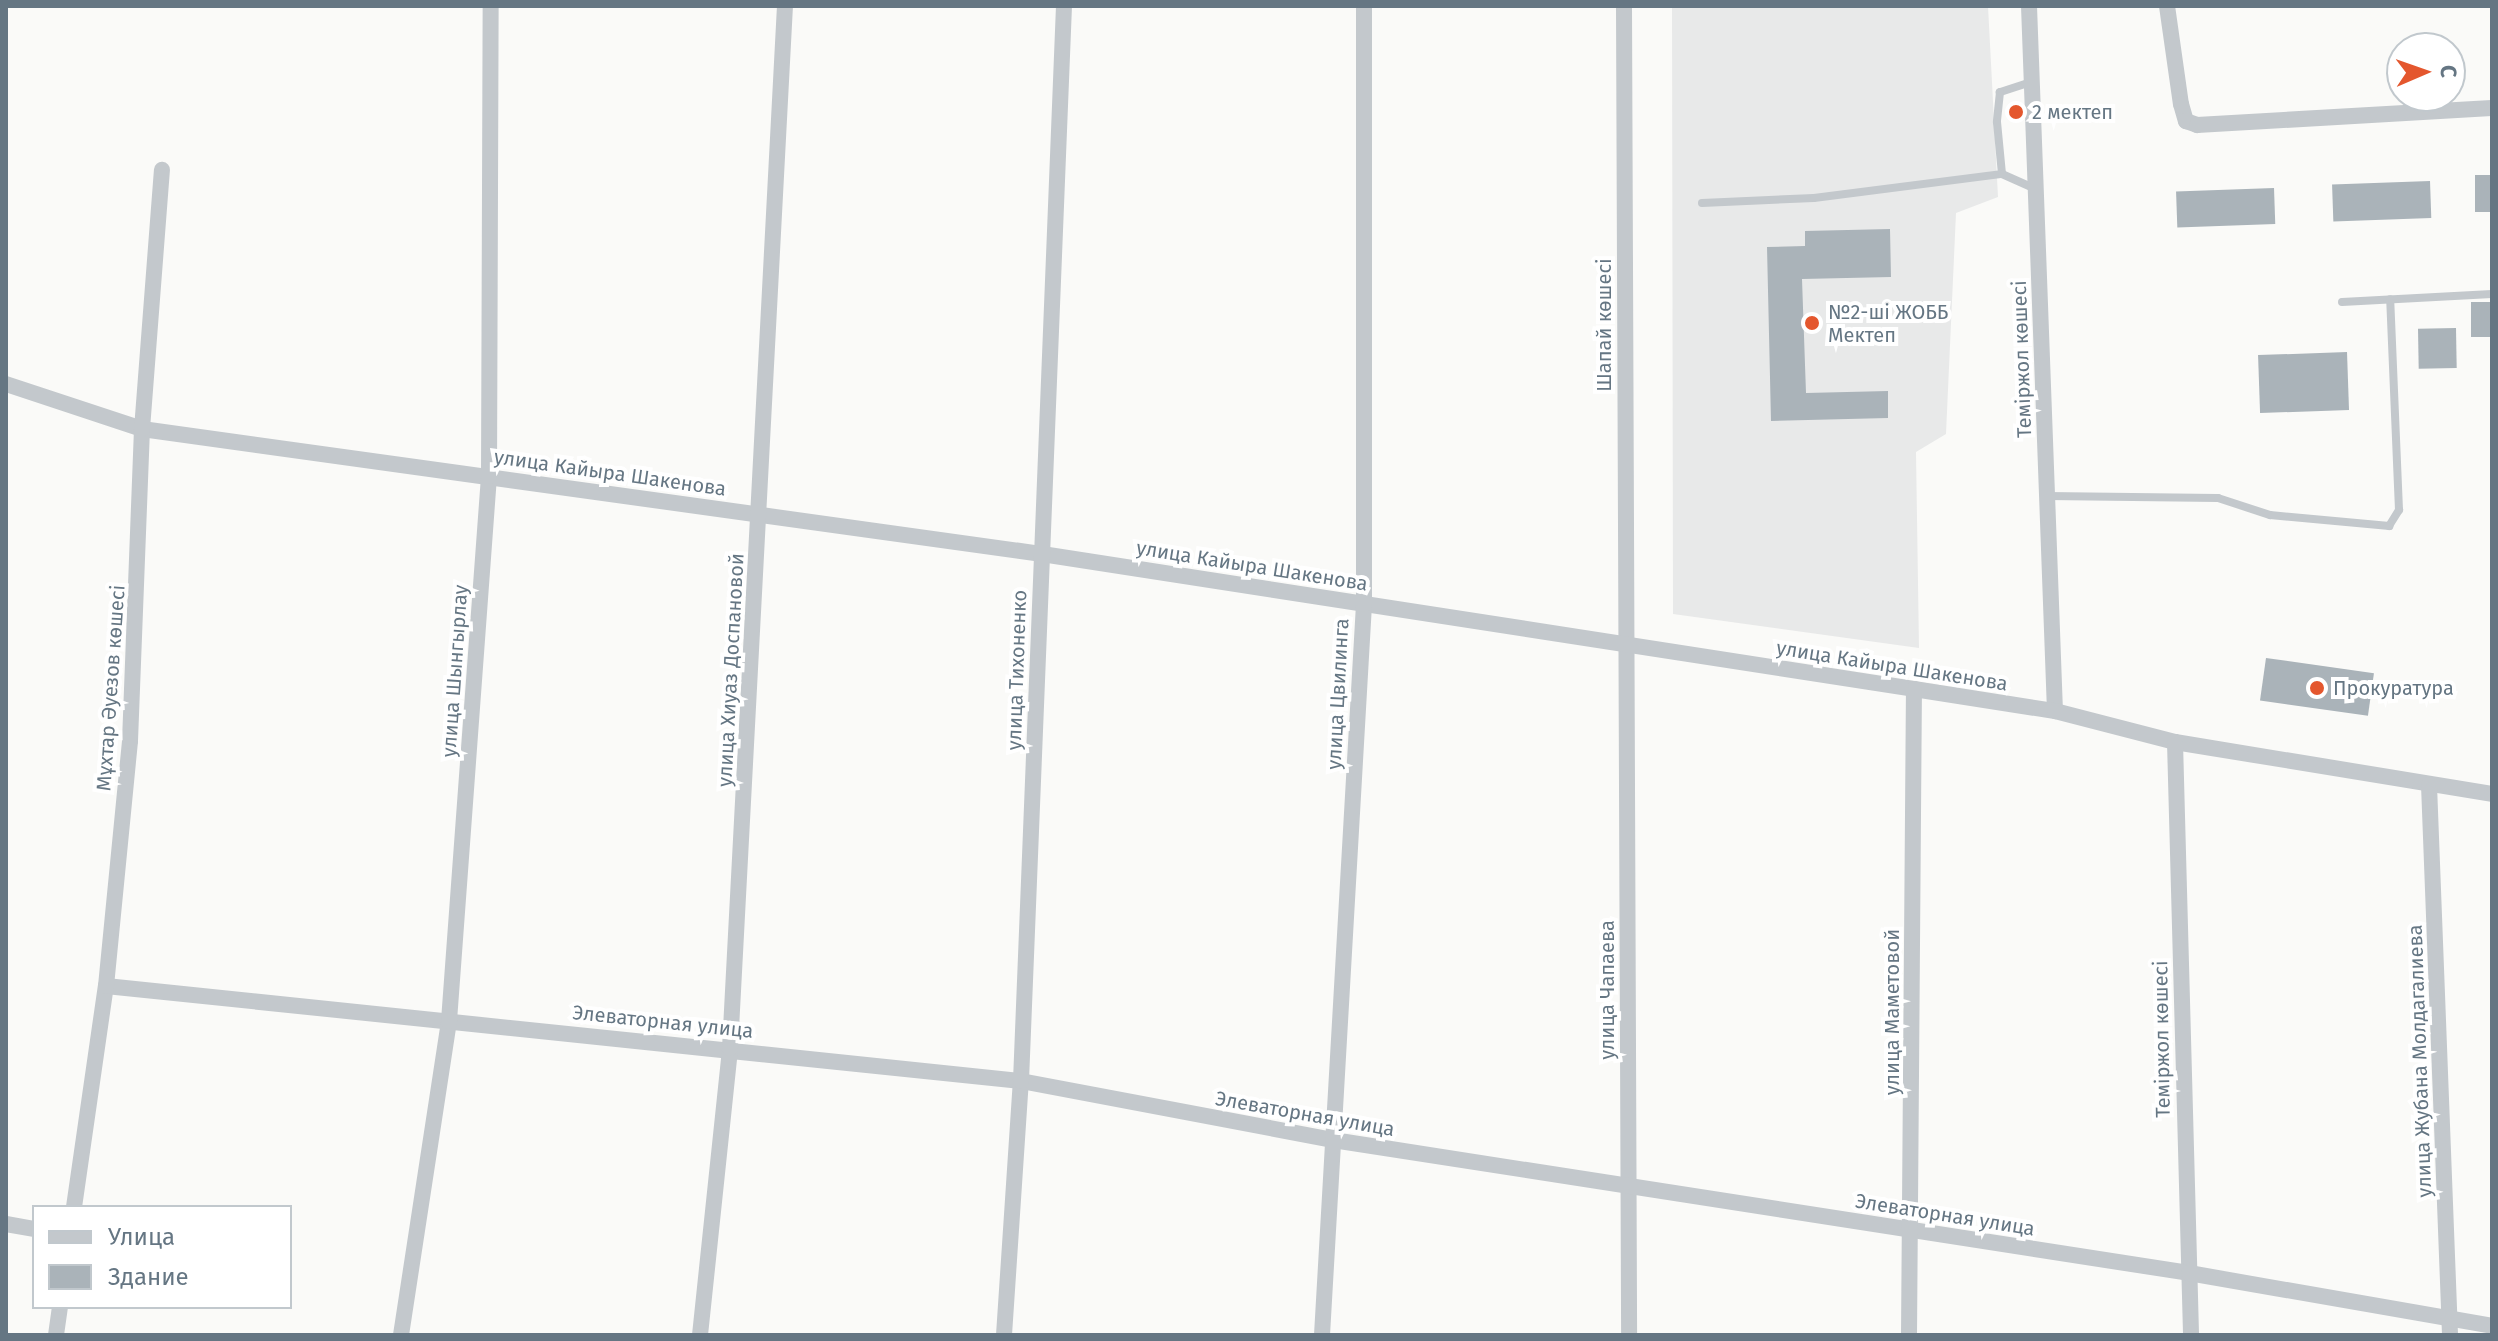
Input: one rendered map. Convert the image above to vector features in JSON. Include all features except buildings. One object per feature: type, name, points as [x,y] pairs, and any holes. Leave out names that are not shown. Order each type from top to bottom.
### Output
[{"type":"street","name":"улица Шынгырлау","points":[[401,1335],[449,1021],[489,476],[491,6]]},
{"type":"street","name":"улица Хиуаз Доспановой","points":[[700,1335],[730,1048],[785,6]]},
{"type":"street","name":"улица Тихоненко","points":[[1004,1335],[1021,1081],[1064,6]]},
{"type":"street","name":"улица Цвилинга","points":[[1322,1335],[1364,604],[1364,6]]},
{"type":"street","name":"Шапай көшесі","points":[[1624,6],[1625,644]]},
{"type":"street","name":"Теміржол көшесі","points":[[2029,6],[2055,711]]},
{"type":"street","points":[[2167,6],[2181,104],[2186,121],[2197,125],[2492,108]]},
{"type":"street","name":"Мұхтар Әуезов көшесі","points":[[74,1205],[106,986],[130,741],[142,429],[162,170]]},
{"type":"street","name":"улица Кайыра Шакенова","points":[[6,384],[142,429],[1042,554],[1625,644],[2055,711],[2175,742],[2492,794]]},
{"type":"street","name":"улица Чапаева","points":[[1625,644],[1629,1335]]},
{"type":"street","name":"улица Маметовой","points":[[1909,1335],[1914,689]]},
{"type":"street","name":"Теміржол көшесі","points":[[2175,742],[2191,1335]]},
{"type":"street","name":"улица Жубана Молдагалиева","points":[[2429,785],[2449,1326]]},
{"type":"street","name":"Элеваторная улица","points":[[106,986],[730,1048],[1021,1081],[1333,1140],[2189,1273],[2449,1326],[2492,1326]]},
{"type":"street","points":[[6,1224],[32,1229]]},
{"type":"street","points":[[56,1335],[60,1309]]},
{"type":"lane","points":[[2002,174],[1997,100],[2008,86],[2032,82]]},
{"type":"lane","points":[[1702,203],[1814,198],[2002,174],[2036,189]]},
{"type":"lane","points":[[2342,302],[2492,294]]},
{"type":"lane","points":[[2047,496],[2218,498],[2270,515],[2389,526],[2399,510],[2390,299]]},
{"type":"shaded area","name":"№2-ші ЖОББ Мектеп","points":[[1672,6],[1988,6],[1998,197],[1956,213],[1946,434],[1916,452],[1919,648],[1673,614]]},
{"type":"place","name":"2 мектеп","points":[[2016,112]]},
{"type":"place","name":"№2-ші ЖОББ Мектеп","points":[[1812,323]]},
{"type":"place","name":"Прокуратура","points":[[2317,688]]}]
